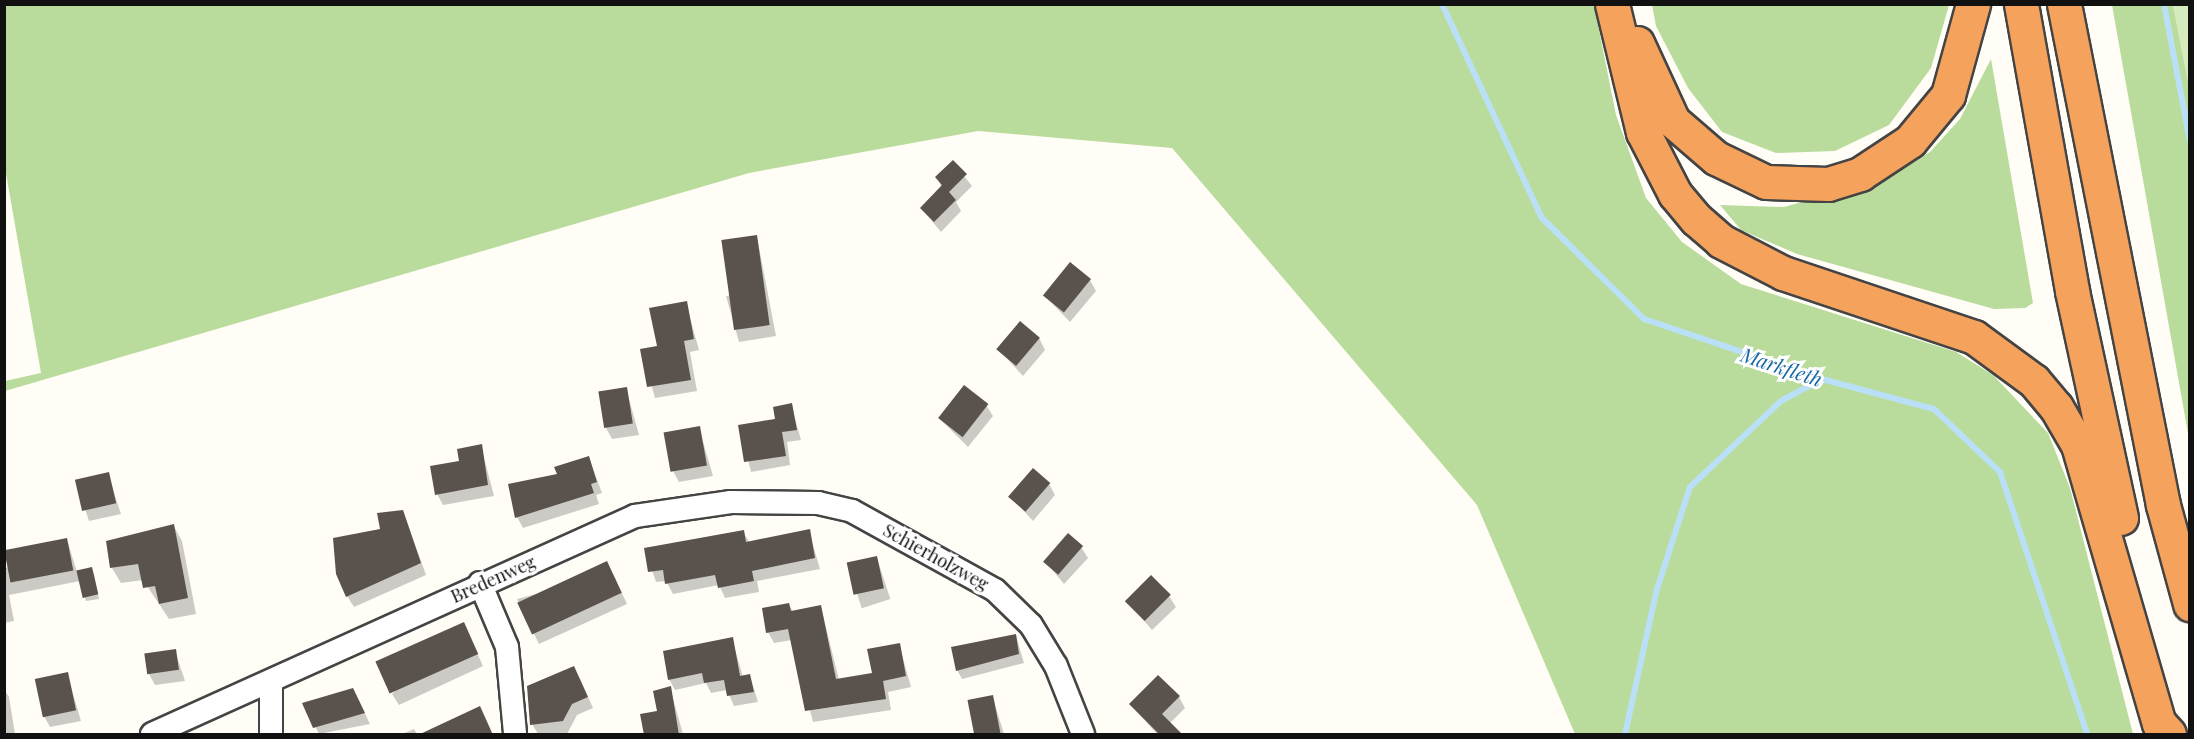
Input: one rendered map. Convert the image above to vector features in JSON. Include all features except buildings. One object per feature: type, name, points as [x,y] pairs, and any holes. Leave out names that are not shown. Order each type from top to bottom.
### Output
[{"type":"highway","points":[[1612,4],[1643,132],[1675,194],[1696,219],[1721,241],[1783,273],[1974,336],[2025,374],[2056,407],[2078,445],[2159,723],[2169,735]]},
{"type":"highway","points":[[1630,4],[1639,50],[1674,120],[1741,173],[1796,185],[1828,184],[1860,174],[1910,141],[1948,95],[1973,4]]},
{"type":"highway","points":[[2021,4],[2082,337],[2121,518],[2178,735]]},
{"type":"highway","points":[[2064,4],[2163,505],[2190,604]]},
{"type":"street","name":"Bredenweg","points":[[152,735],[271,683],[480,583],[635,516],[731,502],[818,503],[852,511]]},
{"type":"street","name":"Schierholzweg","points":[[852,511],[995,590],[1031,626],[1056,666],[1083,735]]},
{"type":"street","points":[[480,583],[507,647],[515,735]]},
{"type":"street","points":[[271,683],[271,735]]},
{"type":"green space","points":[[5,4],[1594,5],[1616,115],[1646,198],[1682,242],[1741,284],[1956,352],[1993,375],[2048,433],[2070,488],[2133,734],[1575,734],[1477,505],[1172,148],[978,131],[749,173],[5,391],[5,381],[41,373],[5,168]]},
{"type":"green space","points":[[1652,4],[1949,5],[1931,68],[1889,125],[1835,151],[1776,153],[1722,132],[1688,88],[1656,26]]},
{"type":"green space","points":[[2112,5],[2173,5],[2189,87],[2189,439]]},
{"type":"green space","points":[[2173,5],[2189,5],[2189,87]]},
{"type":"green space","points":[[1991,59],[2033,303],[2025,308],[1994,309],[1797,254],[1741,230],[1720,205],[1784,207],[1881,180],[1930,152],[1960,119]]},
{"type":"waterway","name":"Markfleth","points":[[1442,4],[1542,218],[1644,319],[1822,379],[1934,409],[2000,472],[2087,734]]},
{"type":"waterway","points":[[2164,4],[2190,141]]},
{"type":"waterway","points":[[1625,734],[1657,589],[1690,487],[1781,401],[1822,379]]}]
